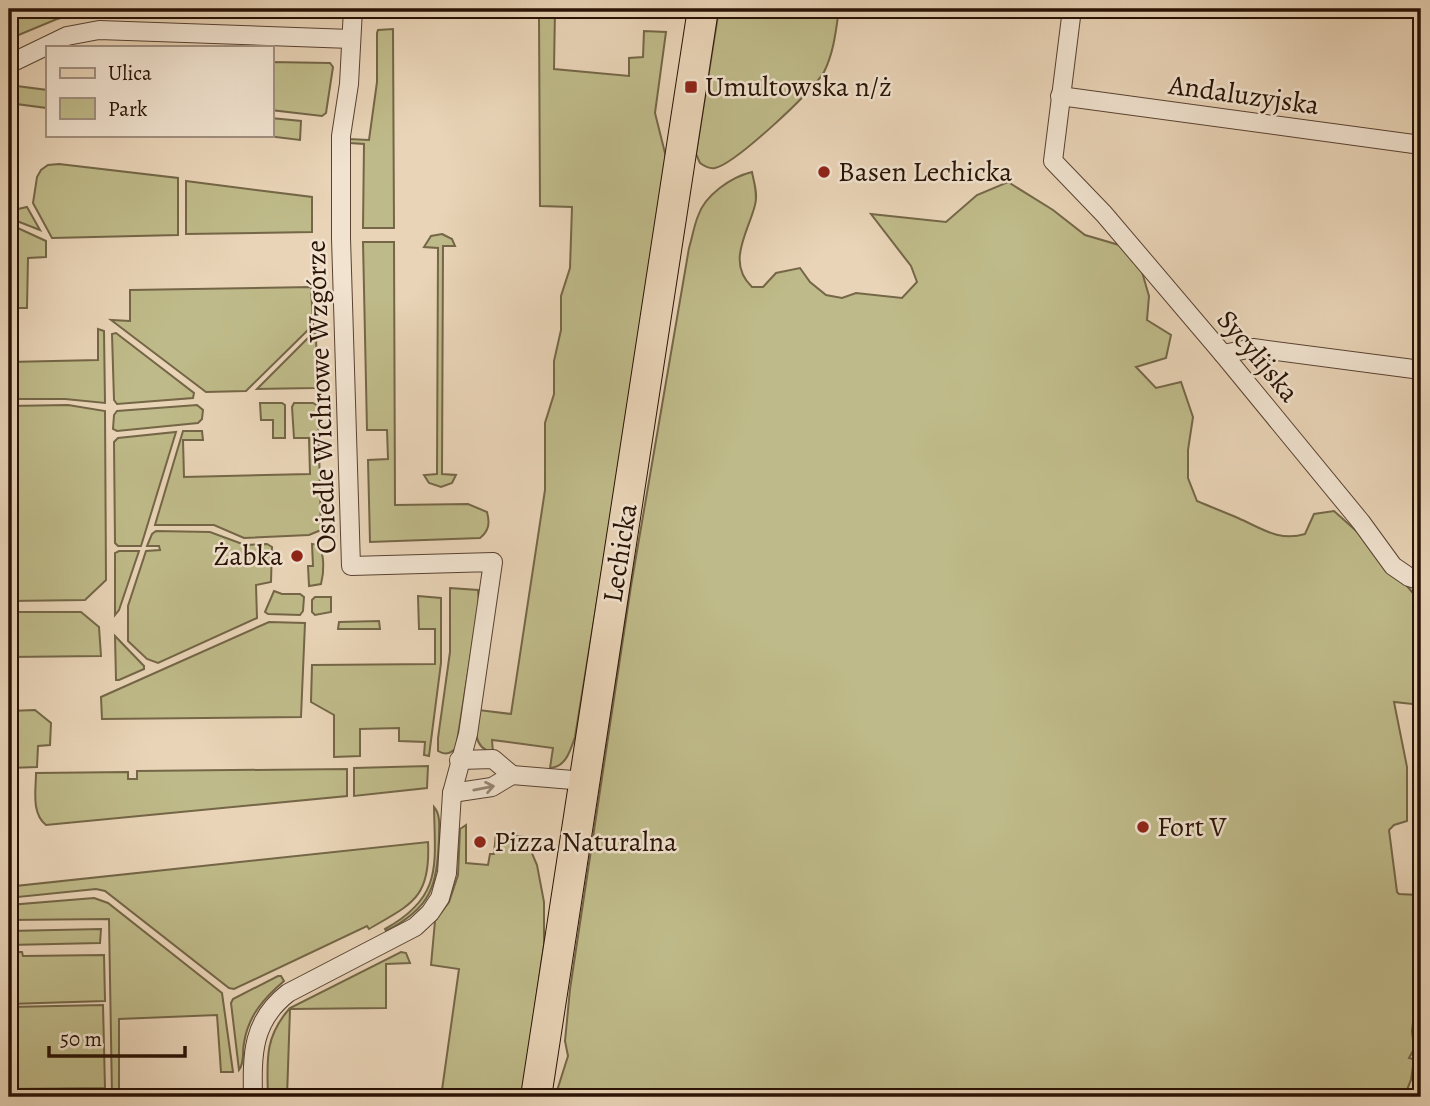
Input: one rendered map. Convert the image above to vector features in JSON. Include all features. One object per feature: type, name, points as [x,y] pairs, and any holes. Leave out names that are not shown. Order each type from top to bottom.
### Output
[{"type":"main road","name":"Lechicka","points":[[536,1097],[703,9]]},
{"type":"street","name":"Osiedle Wichrowe Wzgórze","points":[[353,9],[349,85],[341,136],[341,239],[351,565],[493,562],[468,734],[459,760]]},
{"type":"street","points":[[1060,96],[1072,9]]},
{"type":"street","points":[[46,46],[67,36],[99,30],[351,40]]},
{"type":"street","points":[[9,64],[46,46]]},
{"type":"street","name":"Andaluzyjska","points":[[1060,96],[1421,145]]},
{"type":"street","name":"Sycylijska","points":[[1060,96],[1054,162],[1104,214],[1223,354],[1361,522],[1393,566],[1409,577],[1421,581]]},
{"type":"street","points":[[1223,354],[1254,348],[1421,370]]},
{"type":"street","points":[[253,1097],[254,1045],[262,1021],[273,1004],[288,993],[415,927],[440,898],[447,873],[452,793],[459,760],[493,760],[512,775],[585,781]]},
{"type":"street","points":[[452,793],[492,787],[512,775]]},
{"type":"green space","points":[[40,9],[242,9],[242,14],[89,11],[57,19],[9,39],[9,16]]},
{"type":"green space","points":[[555,9],[554,69],[629,76],[629,58],[643,57],[644,31],[666,32],[655,113],[668,165],[575,737],[564,761],[550,768],[553,748],[492,740],[493,753],[478,742],[476,730],[479,710],[511,714],[545,490],[545,423],[554,394],[554,361],[561,330],[561,296],[570,268],[572,207],[540,206],[539,16]]},
{"type":"green space","points":[[719,9],[839,9],[830,57],[817,81],[755,141],[725,164],[713,168],[700,163],[696,154]]},
{"type":"green space","points":[[393,29],[394,228],[363,228],[364,144],[350,143],[349,139],[369,140],[377,82],[377,33],[378,30]]},
{"type":"green space","points":[[273,62],[330,63],[333,67],[326,113],[322,116],[273,110]]},
{"type":"green space","points":[[9,85],[46,90],[46,108],[9,103]]},
{"type":"green space","points":[[273,118],[301,121],[300,140],[267,136],[273,136]]},
{"type":"green space","points":[[48,165],[178,178],[178,235],[52,238],[33,203],[37,177],[41,170]]},
{"type":"green space","points":[[752,172],[756,201],[740,257],[744,277],[752,287],[763,287],[776,273],[800,268],[810,282],[826,295],[842,298],[856,293],[902,298],[917,282],[911,266],[871,214],[946,222],[977,195],[1008,182],[1053,210],[1085,235],[1119,245],[1142,272],[1149,296],[1147,320],[1171,335],[1166,358],[1136,367],[1156,388],[1181,382],[1193,417],[1188,450],[1188,478],[1197,501],[1270,533],[1287,536],[1305,534],[1314,514],[1334,511],[1372,545],[1419,600],[1421,705],[1394,702],[1407,767],[1407,821],[1394,825],[1389,830],[1397,892],[1418,895],[1419,971],[1412,1031],[1414,1049],[1409,1058],[1414,1059],[1411,1080],[1404,1097],[555,1097],[568,1056],[565,1041],[570,989],[631,586],[689,248],[698,216],[706,201],[728,183]]},
{"type":"green space","points":[[186,181],[312,197],[312,232],[186,234]]},
{"type":"green space","points":[[27,207],[40,230],[9,218],[9,211]]},
{"type":"green space","points":[[9,224],[46,241],[46,257],[28,258],[27,308],[9,308]]},
{"type":"green space","points":[[442,234],[452,239],[455,246],[443,246],[442,474],[456,475],[452,483],[441,487],[429,483],[424,475],[437,474],[438,248],[424,247],[431,236]]},
{"type":"green space","points":[[363,242],[394,242],[395,505],[468,504],[487,512],[488,526],[480,538],[370,542],[368,460],[388,459],[387,430],[367,430]]},
{"type":"green space","points":[[311,287],[313,325],[246,391],[206,392],[111,320],[130,321],[130,290]]},
{"type":"green space","points":[[98,329],[104,331],[105,403],[65,399],[9,399],[9,362],[98,360]]},
{"type":"green space","points":[[116,333],[194,393],[193,398],[117,404],[114,400],[112,334]]},
{"type":"green space","points":[[316,333],[315,388],[257,389],[312,334]]},
{"type":"green space","points":[[260,403],[285,405],[285,438],[273,438],[273,420],[261,420]]},
{"type":"green space","points":[[294,403],[313,403],[318,406],[321,530],[309,535],[244,538],[214,525],[155,525],[183,431],[202,431],[203,440],[183,440],[184,477],[310,474],[309,438],[294,438]]},
{"type":"green space","points":[[68,405],[105,411],[106,580],[85,600],[9,601],[9,406]]},
{"type":"green space","points":[[197,405],[203,410],[202,419],[198,423],[117,431],[113,429],[117,411]]},
{"type":"green space","points":[[176,432],[141,546],[118,546],[115,543],[114,442],[118,438]]},
{"type":"green space","points":[[156,531],[210,532],[245,545],[267,544],[272,547],[271,582],[256,585],[257,618],[158,663],[147,659],[128,641],[128,606],[146,551],[160,550],[159,546],[147,546]]},
{"type":"green space","points":[[312,544],[318,545],[320,549],[323,569],[321,584],[309,586],[308,566],[313,566]]},
{"type":"green space","points":[[139,551],[115,615],[115,553]]},
{"type":"green space","points":[[450,588],[478,590],[479,603],[456,748],[445,753],[438,751],[438,738],[450,652]]},
{"type":"green space","points":[[274,591],[300,594],[304,597],[300,615],[265,612]]},
{"type":"green space","points":[[418,596],[441,598],[441,663],[429,756],[424,755],[425,742],[399,741],[399,728],[360,729],[360,756],[334,757],[334,715],[311,702],[312,665],[435,664],[435,629],[419,629]]},
{"type":"green space","points":[[315,597],[331,597],[331,612],[315,615],[312,612],[312,600]]},
{"type":"green space","points":[[9,612],[81,612],[99,627],[101,656],[9,657]]},
{"type":"green space","points":[[379,621],[380,629],[338,629],[339,622]]},
{"type":"green space","points":[[269,622],[305,623],[301,717],[102,719],[101,697]]},
{"type":"green space","points":[[115,636],[144,666],[144,669],[119,680],[116,680]]},
{"type":"green space","points":[[35,710],[51,723],[50,745],[38,746],[37,767],[9,768],[9,711]]},
{"type":"green space","points":[[428,766],[427,788],[354,796],[354,768]]},
{"type":"green space","points":[[347,769],[347,796],[46,825],[38,814],[35,801],[36,773],[128,772],[128,779],[137,779],[137,771]]},
{"type":"green space","points":[[434,807],[439,825],[438,855],[429,894],[413,914],[386,931],[385,929],[417,905],[432,878]]},
{"type":"green space","points":[[466,825],[466,863],[488,865],[490,854],[494,854],[496,833],[525,837],[537,865],[544,902],[544,945],[522,1097],[441,1097],[459,969],[431,965],[435,921],[449,902],[458,875],[460,829]]},
{"type":"green space","points":[[428,842],[426,876],[422,888],[407,906],[369,929],[367,926],[234,989],[229,988],[105,891],[96,889],[18,897],[16,886]]},
{"type":"green space","points":[[94,898],[108,903],[222,993],[233,1072],[221,1072],[217,1015],[119,1019],[119,1096],[112,1096],[109,919],[9,920],[9,905]]},
{"type":"green space","points":[[101,929],[100,943],[9,945],[9,931]]},
{"type":"green space","points":[[9,952],[22,952],[23,956],[104,955],[105,1001],[9,1004]]},
{"type":"green space","points":[[401,952],[406,953],[410,963],[386,964],[386,1008],[290,1009],[287,1097],[268,1097],[271,1039],[290,1008]]},
{"type":"green space","points":[[278,976],[284,981],[264,1001],[249,1024],[239,1070],[231,1003],[233,999]]},
{"type":"green space","points":[[103,1005],[105,1088],[9,1089],[9,1007]]},
{"type":"place","name":"Umultowska n/ż","points":[[691,87]]},
{"type":"place","name":"Basen Lechicka","points":[[824,172]]},
{"type":"place","name":"Żabka","points":[[297,556]]},
{"type":"place","name":"Fort V","points":[[1143,827]]},
{"type":"place","name":"Pizza Naturalna","points":[[480,842]]}]
